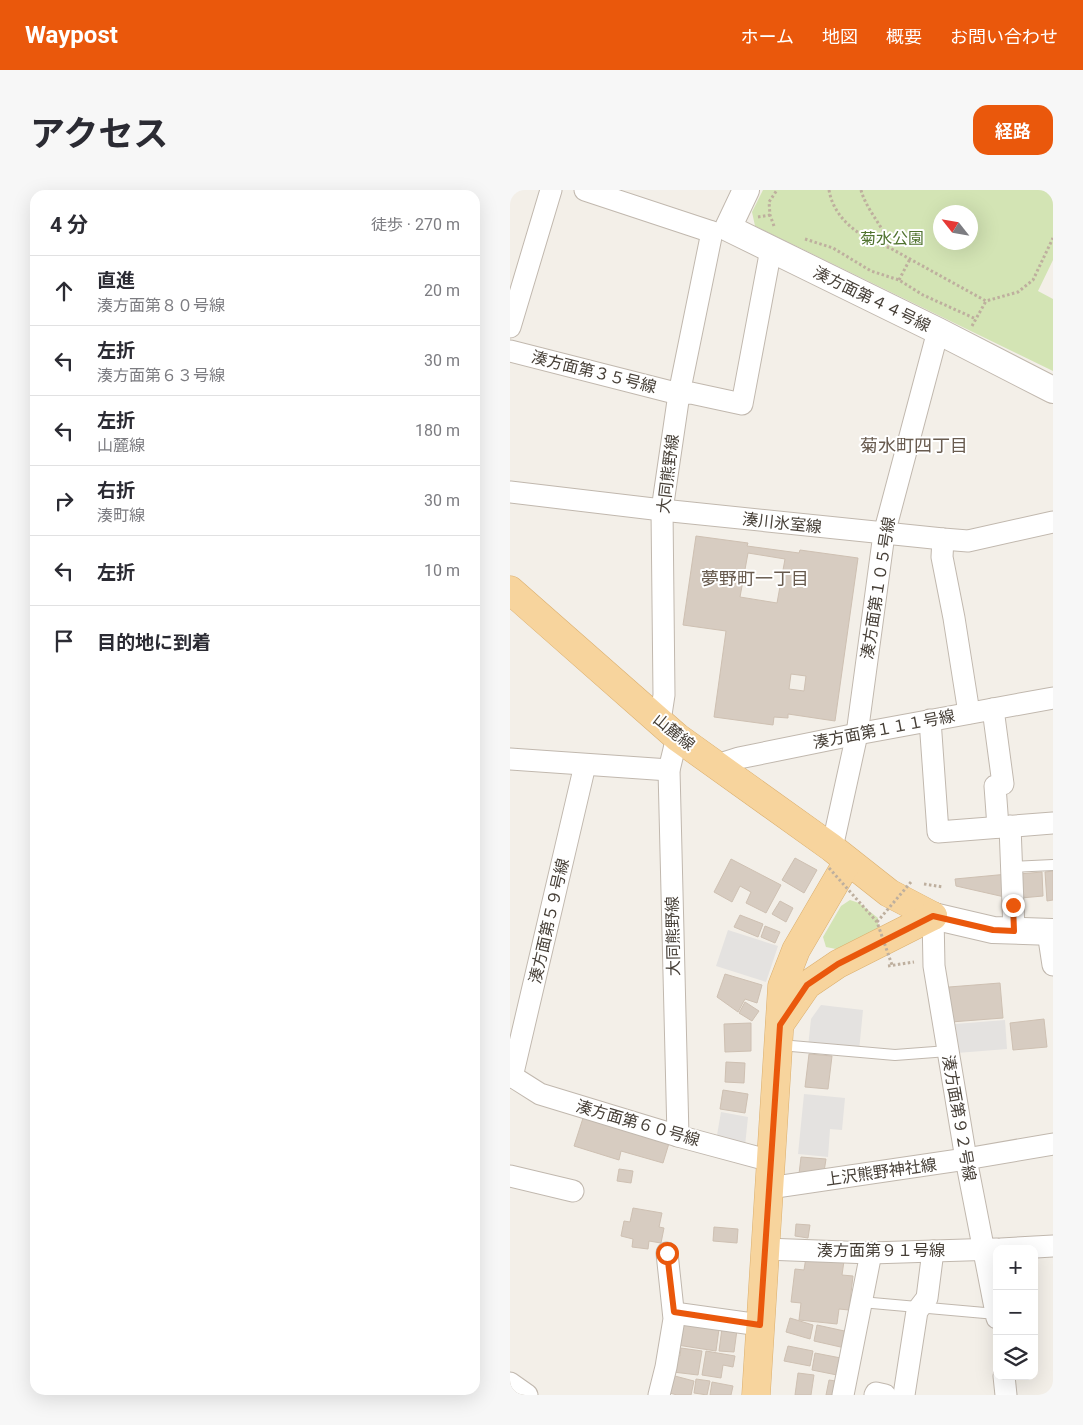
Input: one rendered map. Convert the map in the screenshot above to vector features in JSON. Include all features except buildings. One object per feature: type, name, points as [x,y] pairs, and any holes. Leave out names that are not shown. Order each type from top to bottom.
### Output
[{"type":"main road","name":"山麓線","points":[[510,590],[669,729],[836,859],[889,893],[933,916]]},
{"type":"main road","points":[[756,1395],[782,986],[836,859]]},
{"type":"main road","points":[[779,1035],[807,985],[838,964],[933,916]]},
{"type":"street","points":[[510,327],[551,190]]},
{"type":"street","points":[[585,190],[720,230],[746,190]]},
{"type":"street","name":"湊方面第４４号線","points":[[720,230],[773,238],[938,331],[1053,390]]},
{"type":"street","name":"大同熊野線","points":[[678,1136],[669,729],[664,695],[662,510],[679,394],[720,230]]},
{"type":"street","name":"湊方面第３５号線","points":[[510,351],[679,394],[691,393],[742,404],[773,238]]},
{"type":"street","name":"湊方面第１０５号線","points":[[836,859],[857,734],[884,534],[938,331]]},
{"type":"street","name":"湊川氷室線","points":[[510,492],[884,534],[968,541],[1053,522]]},
{"type":"street","points":[[943,539],[942,557],[969,714]]},
{"type":"street","name":"湊方面第１１１号線","points":[[717,765],[739,758],[857,734],[1053,698]]},
{"type":"street","points":[[993,709],[1003,784],[995,786],[1011,867],[1014,931]]},
{"type":"street","points":[[930,720],[938,832],[1053,823]]},
{"type":"street","points":[[510,759],[669,770]]},
{"type":"street","name":"湊方面第５９号線","points":[[511,1076],[586,765]]},
{"type":"street","points":[[933,916],[993,930],[1051,932],[1053,965]]},
{"type":"street","name":"湊方面第９２号線","points":[[933,916],[934,966],[966,1159],[993,1246]]},
{"type":"street","name":"湊方面第６０号線","points":[[511,1076],[540,1094],[678,1136],[771,1161]]},
{"type":"street","name":"上沢熊野神社線","points":[[769,1188],[966,1159],[1053,1144]]},
{"type":"street","points":[[510,1176],[573,1191]]},
{"type":"street","name":"湊方面第９１号線","points":[[1038,1247],[1053,1246]]},
{"type":"street","name":"湊方面第９１号線","points":[[765,1249],[871,1253],[993,1249]]},
{"type":"street","points":[[876,1395],[876,1393],[897,1394],[917,1311],[927,1298],[933,1251]]},
{"type":"street","points":[[659,1395],[674,1319],[667,1253]]},
{"type":"street","points":[[843,1395],[871,1253]]},
{"type":"street","points":[[674,1312],[760,1325]]},
{"type":"street","points":[[1004,1380],[1006,1395]]},
{"type":"street","points":[[510,1383],[527,1395]]},
{"type":"lane","points":[[1011,867],[1053,865]]},
{"type":"lane","points":[[779,1035],[895,1055],[948,1051]]},
{"type":"lane","points":[[861,1302],[993,1316]]},
{"type":"path","points":[[773,238],[769,202],[777,190]]},
{"type":"path","points":[[829,190],[835,209],[850,227],[875,243],[890,248],[986,301],[1018,292],[1033,280],[1053,238]]},
{"type":"path","points":[[861,190],[864,202],[886,235],[890,248]]},
{"type":"path","points":[[800,237],[833,248],[872,270],[899,280],[924,295],[976,319]]},
{"type":"path","points":[[899,280],[910,259]]},
{"type":"path","points":[[836,859],[877,922],[892,964],[915,962]]},
{"type":"path","points":[[877,922],[911,882],[943,887]]},
{"type":"green space","name":"菊水公園","points":[[763,190],[1053,190],[1053,260],[1038,291],[1053,299],[1053,371],[755,226],[752,212]]},
{"type":"green space","points":[[850,900],[859,903],[878,918],[878,927],[871,936],[836,949],[826,947],[823,937],[841,906]]},
{"type":"shaded area","points":[[728,930],[778,946],[766,982],[716,966]]},
{"type":"shaded area","points":[[821,1005],[863,1010],[859,1051],[808,1047],[811,1019]]},
{"type":"shaded area","points":[[1005,1020],[1007,1049],[957,1053],[955,1024]]},
{"type":"shaded area","points":[[804,1094],[845,1098],[842,1130],[830,1129],[828,1157],[798,1154]]},
{"type":"shaded area","points":[[721,1112],[748,1117],[745,1146],[716,1141]]},
{"type":"district","name":"菊水町四丁目","points":[[914,445]]},
{"type":"district","name":"夢野町一丁目","points":[[755,578]]},
{"type":"route","points":[[667,1253],[674,1312],[760,1325],[780,1025],[807,985],[838,964],[933,916],[993,930],[1014,931],[1013,905]]}]
